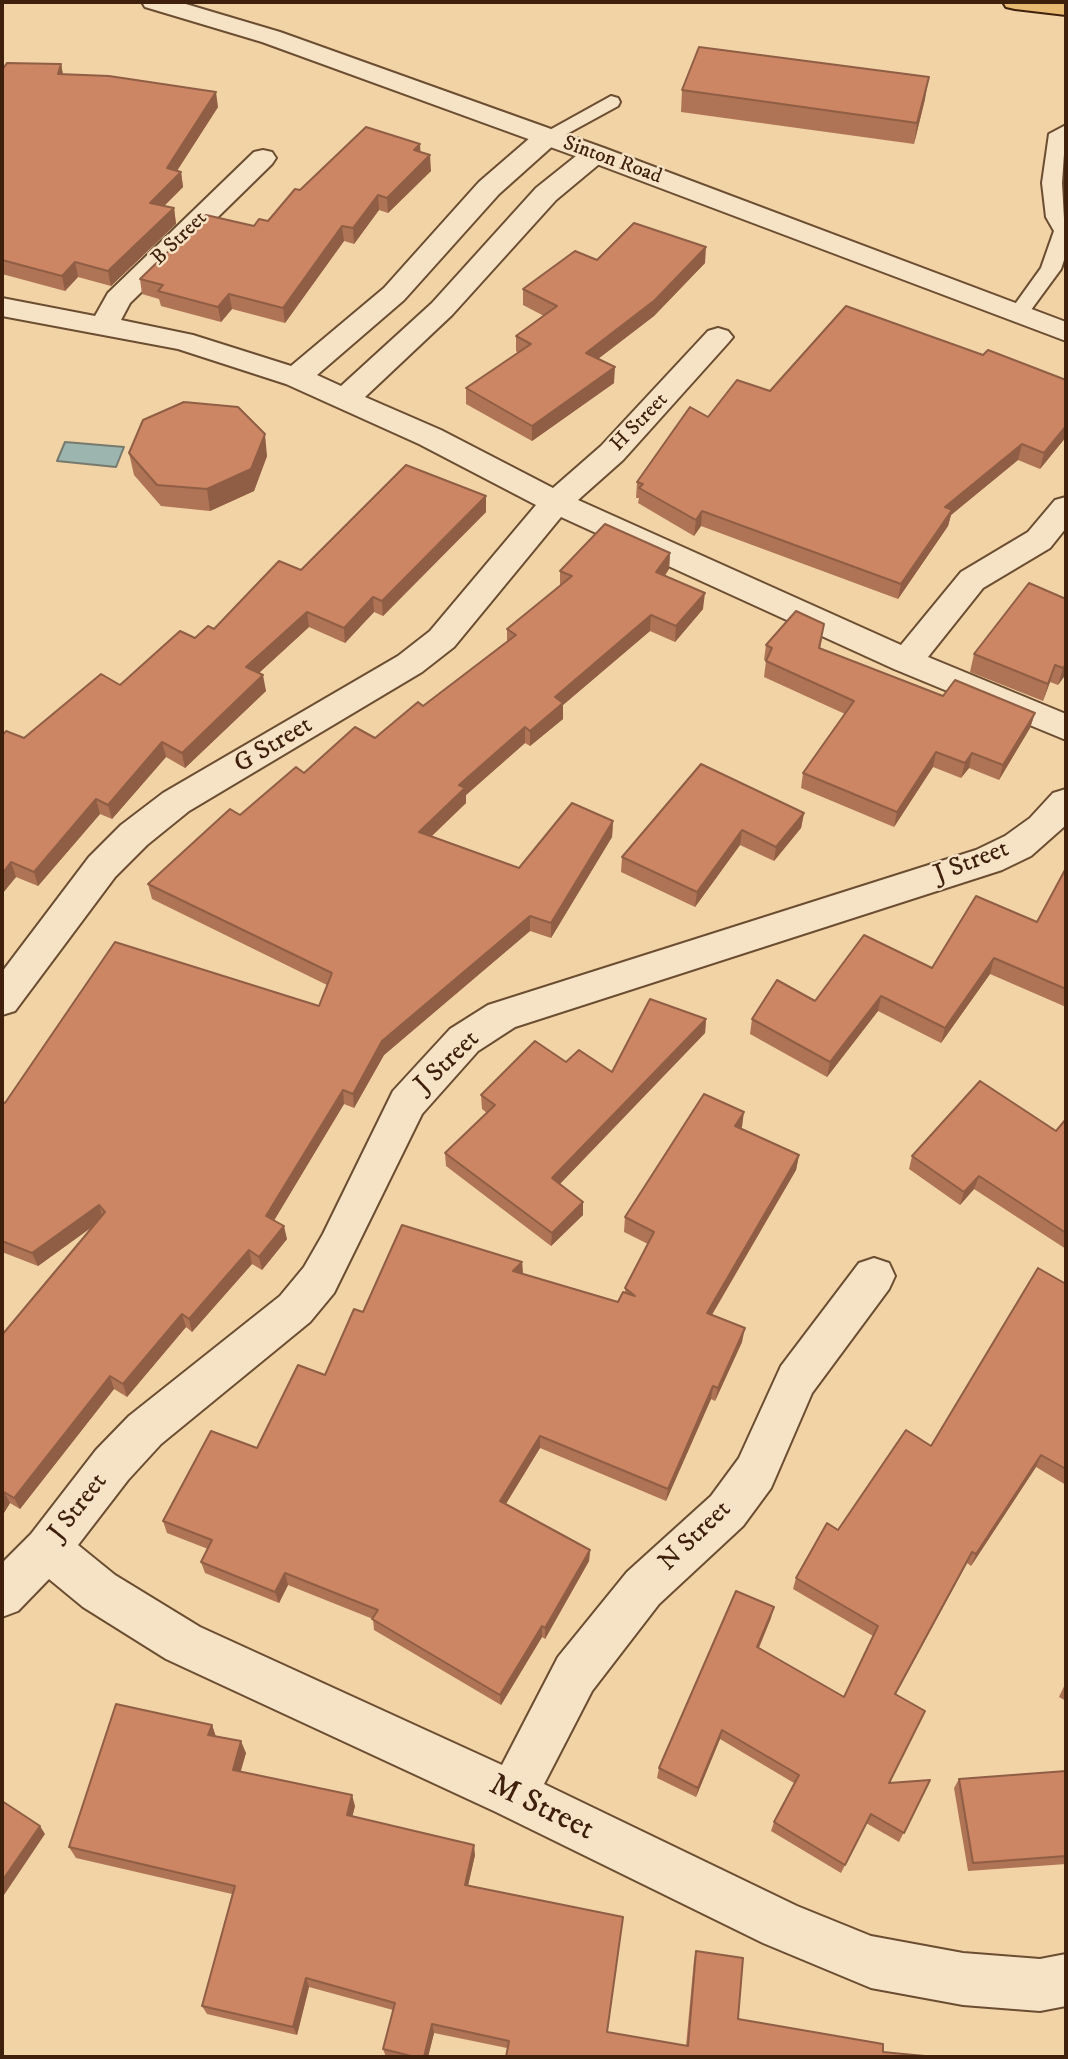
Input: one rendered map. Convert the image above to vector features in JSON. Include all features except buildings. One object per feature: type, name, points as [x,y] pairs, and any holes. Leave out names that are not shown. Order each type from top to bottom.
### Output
[{"type":"highway","points":[[1016,2],[1066,8]]},
{"type":"street","name":"Sinton Road","points":[[154,2],[271,37],[547,137],[1066,332]]},
{"type":"street","points":[[296,377],[394,294],[489,188],[547,137]]},
{"type":"street","points":[[346,398],[442,309],[546,194],[595,155]]},
{"type":"street","name":"B Street","points":[[104,325],[118,299],[263,158]]},
{"type":"street","points":[[2,307],[183,341],[296,377],[430,437],[556,502],[906,661],[1066,728]]},
{"type":"street","name":"H Street","points":[[556,502],[612,453],[718,337]]},
{"type":"street","name":"G Street","points":[[2,1000],[102,867],[134,835],[176,802],[410,664],[465,614],[556,502]]},
{"type":"street","points":[[906,661],[972,580],[1039,540],[1066,507]]},
{"type":"street","name":"J Street","points":[[47,1549],[112,1465],[145,1430],[295,1309],[319,1280],[338,1247],[407,1102],[464,1040],[502,1016],[989,860],[1018,846],[1043,828],[1066,802]]},
{"type":"street","name":"N Street","points":[[513,1794],[575,1674],[643,1588],[727,1511],[755,1473],[796,1380],[874,1276]]},
{"type":"street","points":[[2,1595],[47,1549]]},
{"type":"street","name":"M Street","points":[[47,1549],[99,1591],[183,1643],[513,1794],[781,1925],[871,1962],[963,1979],[1040,1984],[1066,1980]]},
{"type":"lane","points":[[547,137],[611,102]]},
{"type":"lane","points":[[1018,314],[1059,270],[1064,231],[1052,183],[1060,174],[1059,134],[1066,131]]},
{"type":"water","points":[[65,442],[124,447],[116,467],[57,461]]}]
